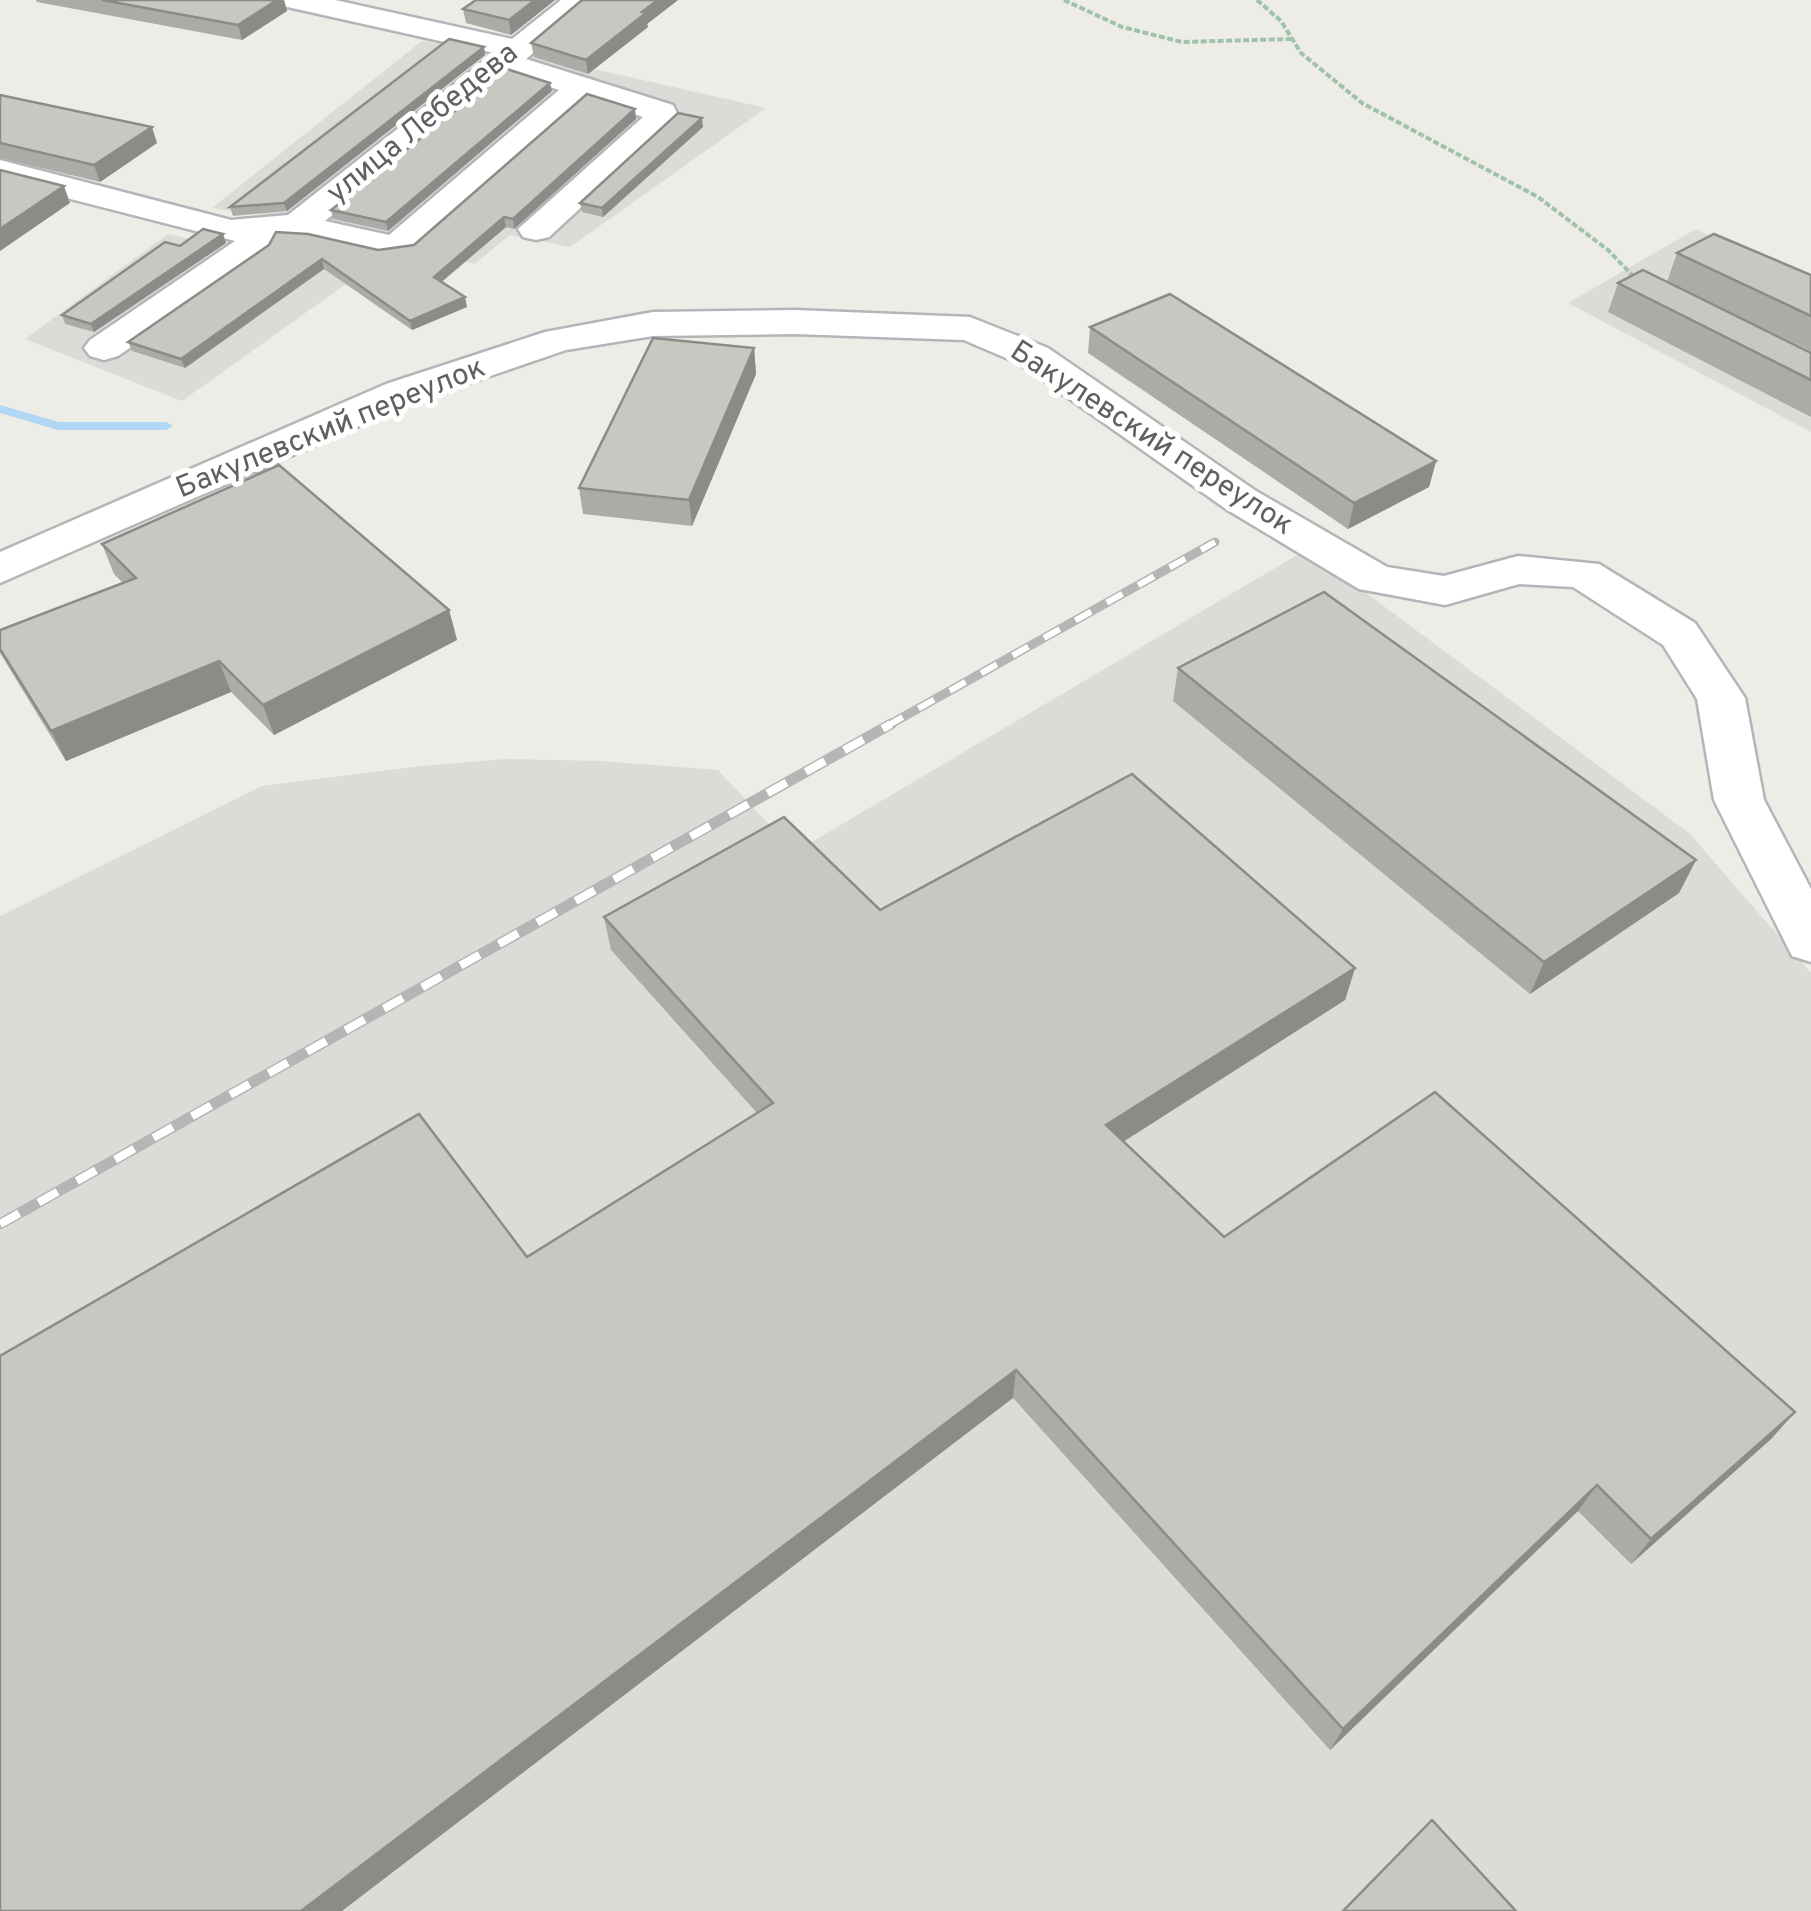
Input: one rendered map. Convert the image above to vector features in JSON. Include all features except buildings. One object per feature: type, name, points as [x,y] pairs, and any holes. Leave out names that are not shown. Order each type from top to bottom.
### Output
[{"type":"street","points":[[294,0],[508,55],[582,87],[661,112],[662,118],[536,230]]},
{"type":"street","name":"улица Лебедева","points":[[0,170],[230,231],[298,225],[580,0]]},
{"type":"street","points":[[298,225],[389,248],[402,243],[582,87]]},
{"type":"street","points":[[104,348],[257,243],[258,231]]},
{"type":"street","name":"Бакулевский переулок","points":[[0,569],[400,393],[559,340],[671,324],[794,322],[970,329],[1034,356],[1241,500],[1375,579],[1445,591],[1518,570],[1583,574],[1679,634],[1721,698],[1739,800],[1811,942]]},
{"type":"path","points":[[1064,0],[1122,28],[1182,42],[1292,39]]},
{"type":"path","points":[[1257,0],[1282,21],[1301,53],[1362,103],[1538,198],[1608,250],[1642,285]]},
{"type":"shaded area","points":[[422,41],[490,52],[285,218],[212,208]]},
{"type":"shaded area","points":[[532,55],[766,108],[570,247],[510,235],[475,264],[322,225]]},
{"type":"shaded area","points":[[1696,229],[1811,284],[1811,432],[1568,303]]},
{"type":"shaded area","points":[[168,234],[212,244],[288,235],[381,259],[182,401],[25,339]]},
{"type":"shaded area","points":[[1307,549],[1689,833],[1811,973],[1811,1911],[0,1911],[0,916],[262,786],[505,759],[718,770],[795,852]]},
{"type":"waterway","points":[[0,409],[58,426],[166,426]]},
{"type":"railway","points":[[887,726],[1215,542]]},
{"type":"railway","points":[[0,1224],[891,724]]}]
